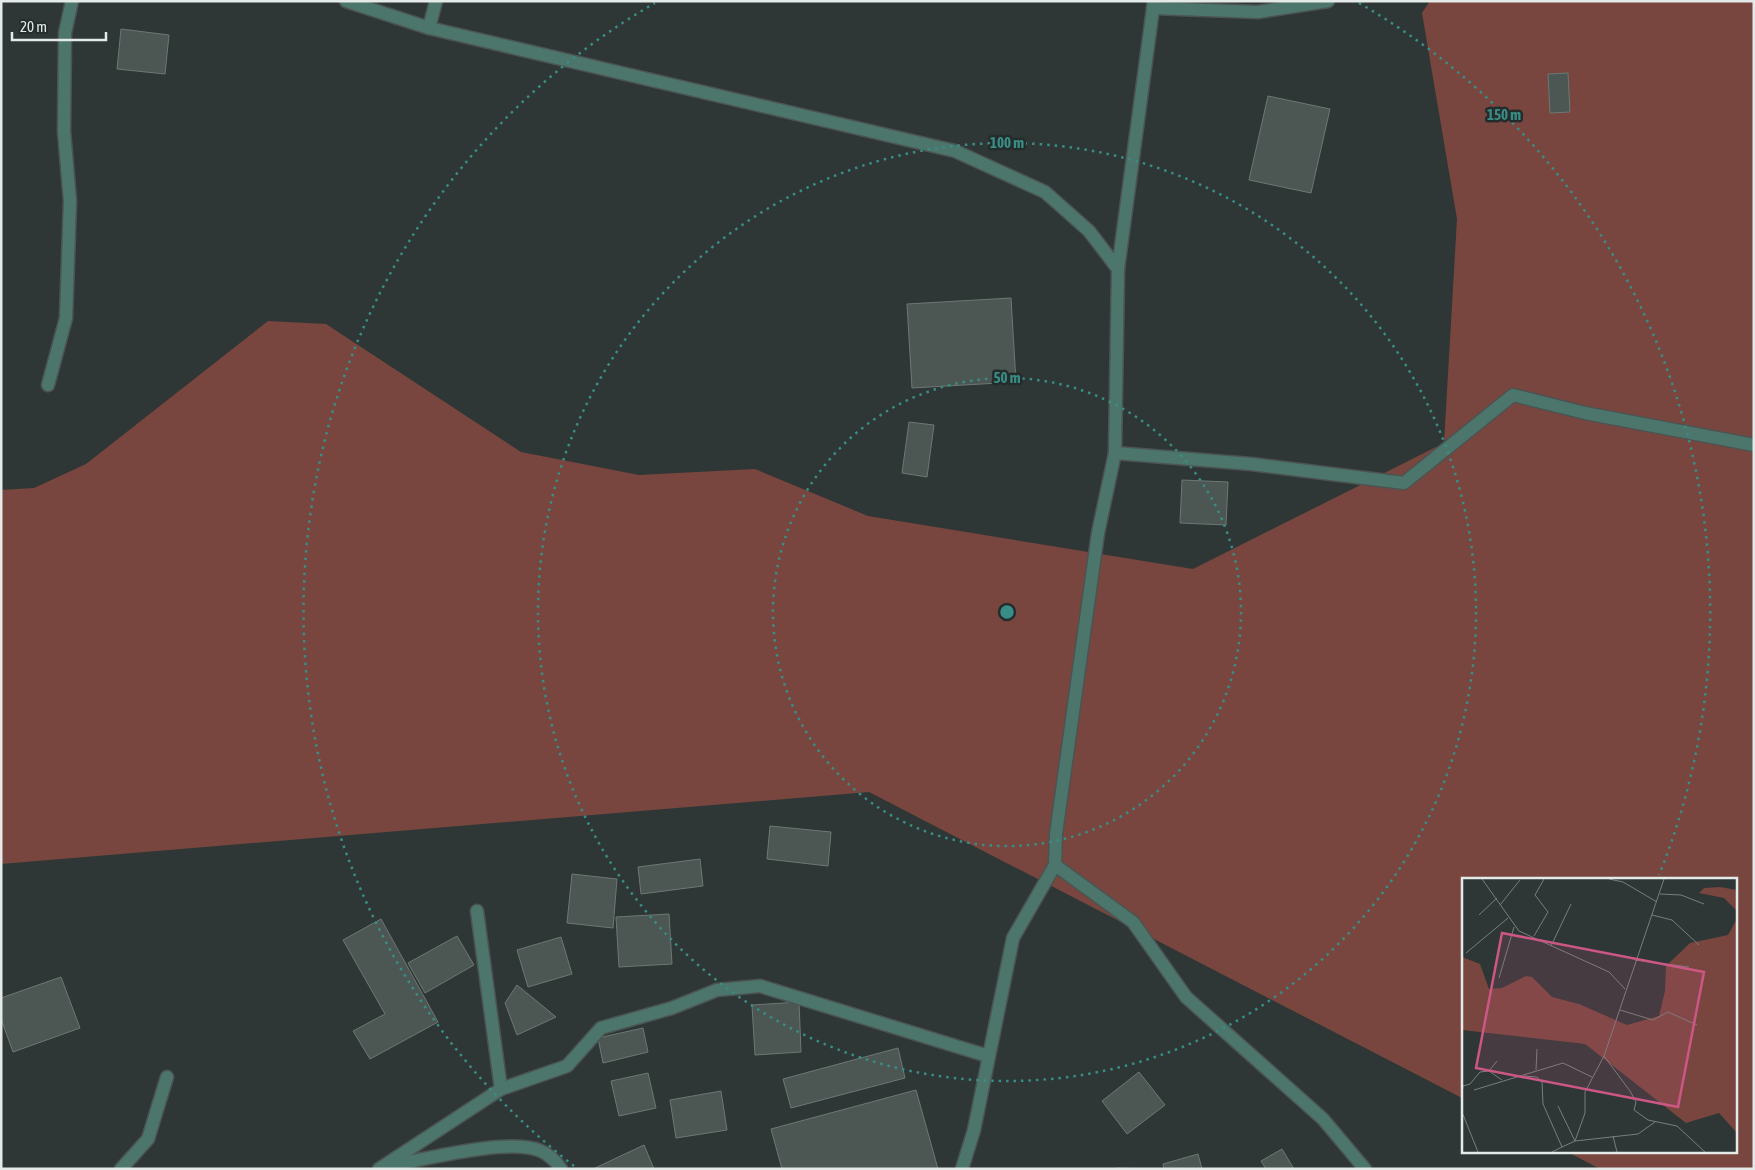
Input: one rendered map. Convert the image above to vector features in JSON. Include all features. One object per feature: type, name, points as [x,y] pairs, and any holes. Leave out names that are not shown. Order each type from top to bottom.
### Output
[{"type":"street","points":[[48,385],[66,318],[70,201],[64,131],[65,34],[72,1]]},
{"type":"street","points":[[346,1],[429,28],[955,151],[1045,192],[1089,231],[1118,269]]},
{"type":"street","points":[[429,28],[436,1]]},
{"type":"street","points":[[962,1169],[974,1130],[1013,938],[1055,866],[1056,834],[1098,533],[1115,453],[1118,269],[1153,5],[1258,12],[1328,1]]},
{"type":"street","points":[[1115,453],[1251,464],[1404,483],[1513,395],[1585,412],[1754,445]]},
{"type":"street","points":[[1055,866],[1133,922],[1186,997],[1323,1119],[1365,1169]]},
{"type":"street","points":[[477,911],[502,1089]]},
{"type":"street","points":[[381,1168],[502,1089],[568,1066],[601,1028],[672,1008],[717,990],[760,986],[988,1056]]},
{"type":"street","points":[[121,1169],[148,1139],[166,1077]]},
{"type":"street","points":[[381,1168],[493,1148],[524,1148],[541,1151],[561,1169]]},
{"type":"shaded area","points":[[1430,1],[1754,1],[1754,1169],[1600,1169],[1568,1152],[1738,1152],[1738,878],[1462,878],[1462,1098],[869,792],[1,864],[1,490],[34,488],[86,464],[268,321],[326,324],[521,452],[639,475],[755,469],[868,516],[1193,569],[1444,443],[1457,219],[1422,13]]},
{"type":"building","points":[[121,29],[169,35],[165,74],[117,69]]},
{"type":"building","points":[[1568,73],[1570,112],[1550,113],[1548,74]]},
{"type":"building","points":[[1268,96],[1330,109],[1311,193],[1249,180]]},
{"type":"building","points":[[1011,298],[1016,382],[912,388],[907,304]]},
{"type":"building","points":[[909,422],[934,425],[927,477],[902,473]]},
{"type":"building","points":[[1182,480],[1228,482],[1226,525],[1180,523]]},
{"type":"building","points":[[770,826],[831,832],[828,866],[767,859]]},
{"type":"building","points":[[700,859],[703,886],[641,894],[638,867]]},
{"type":"building","points":[[572,874],[617,879],[613,928],[567,923]]},
{"type":"building","points":[[669,914],[672,964],[619,967],[616,917]]},
{"type":"building","points":[[381,919],[438,1022],[370,1059],[353,1031],[385,1014],[343,940]]},
{"type":"building","points":[[457,936],[474,965],[425,993],[408,963]]},
{"type":"building","points":[[561,937],[572,974],[528,987],[517,950]]},
{"type":"building","points":[[61,977],[80,1028],[13,1052],[1,1019],[1,998]]},
{"type":"building","points":[[517,985],[556,1017],[517,1035],[505,1003]]},
{"type":"building","points":[[799,1002],[801,1052],[755,1055],[752,1005]]},
{"type":"building","points":[[643,1028],[648,1052],[603,1063],[598,1038]]},
{"type":"building","points":[[898,1048],[905,1078],[791,1108],[783,1079]]},
{"type":"building","points":[[1139,1072],[1165,1105],[1127,1134],[1102,1101]]},
{"type":"building","points":[[648,1073],[656,1108],[619,1116],[611,1081]]},
{"type":"building","points":[[916,1090],[938,1169],[782,1169],[771,1129]]},
{"type":"building","points":[[721,1091],[727,1130],[676,1138],[670,1100]]},
{"type":"building","points":[[644,1145],[654,1169],[593,1169]]},
{"type":"building","points":[[1282,1149],[1294,1169],[1266,1169],[1261,1161]]},
{"type":"building","points":[[1198,1154],[1202,1169],[1164,1169],[1163,1164]]},
{"type":"building","points":[[1116,1168],[1155,1169],[1116,1169]]}]
